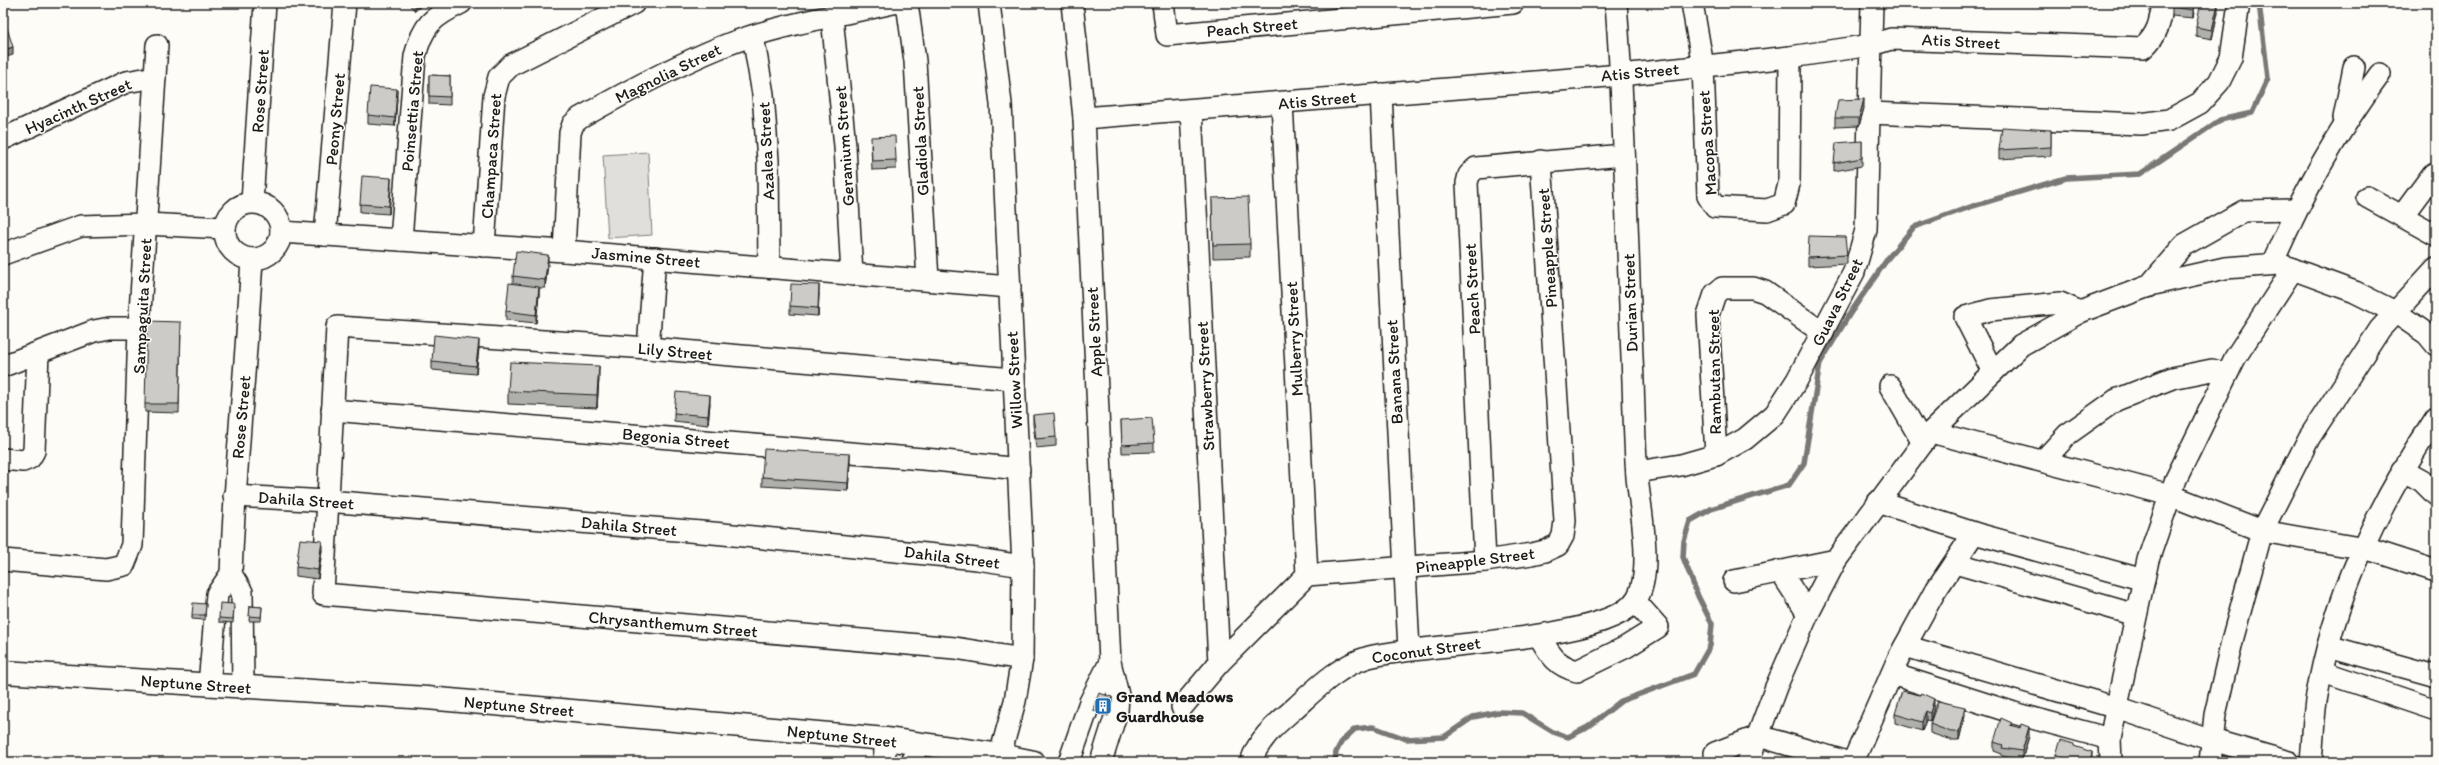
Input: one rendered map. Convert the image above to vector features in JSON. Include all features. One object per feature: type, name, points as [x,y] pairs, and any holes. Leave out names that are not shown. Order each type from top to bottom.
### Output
[{"type":"street","name":"Rose Street","points":[[252,202],[265,3]]},
{"type":"street","name":"Peony Street","points":[[325,235],[345,3]]},
{"type":"street","name":"Poinsettia Street","points":[[401,240],[415,56],[420,36],[431,20],[460,3]]},
{"type":"street","name":"Champaca Street","points":[[484,246],[494,96],[499,77],[511,65],[634,3]]},
{"type":"street","name":"Magnolia Street","points":[[564,251],[570,133],[573,124],[580,118],[645,82],[722,47],[753,36],[832,16],[892,3]]},
{"type":"street","name":"Gladiola Street","points":[[907,3],[915,60],[928,280]]},
{"type":"street","name":"Willow Street","points":[[989,3],[1001,104],[1023,566],[1022,659],[1015,701],[1000,755]]},
{"type":"street","name":"Apple Street","points":[[1072,3],[1084,118],[1110,662],[1118,695],[1117,711],[1101,762]]},
{"type":"street","name":"Peach Street","points":[[1163,3],[1167,35],[1513,3]]},
{"type":"street","name":"Durian Street","points":[[1616,3],[1622,74],[1637,472],[1644,564],[1642,583],[1635,601]]},
{"type":"street","name":"Macopa Street","points":[[1692,3],[1703,66],[1707,190],[1710,202],[1715,207],[1772,209],[1784,204],[1788,195],[1790,57]]},
{"type":"street","name":"Guava Street","points":[[1637,472],[1681,465],[1716,455],[1745,439],[1775,414],[1797,380],[1854,272],[1864,237],[1872,3]]},
{"type":"street","name":"Atis Street","points":[[1084,118],[1622,74],[1790,57],[1871,45],[1891,39],[2144,48],[2154,37],[2160,20],[2163,3]]},
{"type":"street","points":[[1868,113],[2141,124],[2169,120],[2200,103],[2219,82],[2231,58],[2239,3]]},
{"type":"street","name":"Geranium Street","points":[[832,16],[845,146],[852,275]]},
{"type":"street","name":"Azalea Street","points":[[753,36],[763,94],[767,145],[769,267]]},
{"type":"street","name":"Sampaguita Street","points":[[3,560],[106,569],[124,564],[132,545],[139,328],[157,45]]},
{"type":"street","points":[[2342,128],[2354,67]]},
{"type":"street","points":[[2272,264],[2295,210],[2342,128],[2380,74]]},
{"type":"street","name":"Hyacinth Street","points":[[3,139],[126,82],[155,77]]},
{"type":"street","name":"Banana Street","points":[[1381,94],[1409,650]]},
{"type":"street","name":"Mulberry Street","points":[[1282,103],[1307,575]]},
{"type":"street","name":"Strawberry Street","points":[[1191,110],[1219,663]]},
{"type":"street","name":"Peach Street","points":[[1485,562],[1467,184],[1469,175],[1476,168],[1541,161],[1624,155]]},
{"type":"street","name":"Pineapple Street","points":[[1307,575],[1485,562],[1545,551],[1558,545],[1563,536],[1565,520],[1541,161]]},
{"type":"street","points":[[2402,216],[2433,174],[2436,173]]},
{"type":"street","points":[[2367,197],[2436,235]]},
{"type":"street","points":[[252,202],[261,204],[273,211],[280,223],[281,232],[275,248],[261,258],[252,260],[235,253],[229,246],[224,228],[231,213],[237,207],[252,202]]},
{"type":"street","points":[[2148,287],[2184,245],[2244,211],[2295,210]]},
{"type":"street","points":[[3,254],[81,226],[146,224],[224,228]]},
{"type":"street","name":"Jasmine Street","points":[[281,232],[564,251],[1010,287]]},
{"type":"street","points":[[648,348],[655,258]]},
{"type":"street","name":"Rose Street","points":[[231,574],[234,496],[245,382],[252,260]]},
{"type":"street","points":[[1748,762],[1759,736],[1776,687],[1808,614],[1836,560],[1927,437],[2021,345],[2080,312],[2148,287],[2225,268],[2279,264],[2355,292],[2395,312],[2427,334],[2436,345]]},
{"type":"street","points":[[2210,762],[2215,715],[2233,637],[2262,531],[2309,438],[2380,329],[2436,268]]},
{"type":"street","points":[[2111,762],[2110,739],[2148,560],[2170,495],[2176,479],[2235,358],[2294,270]]},
{"type":"street","name":"Rambutan Street","points":[[1716,455],[1708,315],[1715,294],[1722,288],[1753,288],[1773,298],[1823,333]]},
{"type":"street","points":[[1993,372],[1964,317],[1990,310],[2060,303],[2080,312]]},
{"type":"street","name":"Lily Street","points":[[332,410],[337,327],[648,348],[1013,379]]},
{"type":"street","points":[[3,366],[94,331],[110,328],[139,328]]},
{"type":"street","points":[[3,459],[23,461],[30,458],[34,451],[38,353]]},
{"type":"street","points":[[2043,461],[2068,434],[2116,400],[2172,378],[2212,370],[2227,374]]},
{"type":"street","points":[[1890,386],[1927,437],[2043,461],[2170,495],[2262,531],[2361,548],[2436,571]]},
{"type":"street","points":[[328,500],[332,410]]},
{"type":"street","name":"Begonia Street","points":[[332,410],[1019,469]]},
{"type":"street","points":[[2311,762],[2316,701],[2328,646],[2361,548],[2402,470],[2436,418]]},
{"type":"street","points":[[2402,470],[2422,481],[2436,495]]},
{"type":"street","name":"Dahila Street","points":[[234,496],[328,500],[713,533],[977,559],[1023,566]]},
{"type":"street","name":"Chrysanthemum Street","points":[[328,500],[322,594],[955,648],[1022,659]]},
{"type":"street","points":[[1878,502],[1974,533],[2144,580]]},
{"type":"street","points":[[1853,762],[1905,646],[1934,593],[1974,533]]},
{"type":"street","points":[[1734,581],[1836,560]]},
{"type":"street","points":[[1955,563],[2136,615]]},
{"type":"street","points":[[1780,571],[1808,614]]},
{"type":"street","points":[[209,685],[217,594],[231,574],[242,592],[243,688]]},
{"type":"street","points":[[1182,707],[1219,663],[1307,575]]},
{"type":"street","points":[[1539,636],[1551,656],[1564,667],[1577,671],[1626,646],[1658,627],[1635,601]]},
{"type":"street","name":"Coconut Street","points":[[1251,762],[1259,742],[1271,729],[1329,678],[1348,666],[1368,658],[1409,650],[1539,636],[1608,619],[1635,601]]},
{"type":"street","points":[[213,640],[242,641]]},
{"type":"street","points":[[1905,646],[2117,708],[2212,740],[2289,762]]},
{"type":"street","points":[[2328,646],[2436,676]]},
{"type":"street","name":"Apple Street","points":[[1069,762],[1090,702],[1110,662]]},
{"type":"street","name":"Neptune Street","points":[[3,672],[243,688],[427,698],[886,739],[915,753],[1000,755],[1034,762]]},
{"type":"street","points":[[2323,672],[2436,710]]},
{"type":"street","points":[[1892,674],[2014,713],[2110,739]]},
{"type":"street","points":[[1716,762],[1715,753],[1759,736],[1847,762]]},
{"type":"street","points":[[884,762],[886,739]]},
{"type":"shaded area","points":[[648,152],[652,235],[608,238],[603,155]]},
{"type":"building","points":[[2172,3],[2194,3],[2193,10],[2172,7]]},
{"type":"building","points":[[2218,4],[2212,30],[2196,27],[2200,6]]},
{"type":"building","points":[[6,25],[13,47],[3,50],[3,26]]},
{"type":"building","points":[[429,75],[450,76],[450,97],[429,96]]},
{"type":"building","points":[[370,87],[397,89],[395,118],[368,115]]},
{"type":"building","points":[[1864,99],[1859,118],[1835,118],[1838,100]]},
{"type":"building","points":[[2002,127],[2051,130],[2051,147],[1999,150]]},
{"type":"building","points":[[895,136],[896,160],[872,161],[871,137]]},
{"type":"building","points":[[1862,141],[1862,158],[1834,163],[1836,143]]},
{"type":"building","points":[[362,176],[391,178],[389,206],[360,204]]},
{"type":"building","points":[[1248,197],[1250,244],[1213,245],[1212,198]]},
{"type":"building","points":[[1809,236],[1845,237],[1847,255],[1808,257]]},
{"type":"building","points":[[516,251],[548,255],[545,280],[513,276]]},
{"type":"building","points":[[509,283],[539,287],[536,315],[506,311]]},
{"type":"building","points":[[791,284],[819,285],[818,308],[790,306]]},
{"type":"building","points":[[147,321],[181,322],[179,404],[145,404]]},
{"type":"building","points":[[434,335],[479,340],[476,366],[432,361]]},
{"type":"building","points":[[510,362],[599,366],[597,395],[508,391]]},
{"type":"building","points":[[676,392],[710,395],[708,416],[674,413]]},
{"type":"building","points":[[1054,413],[1056,437],[1036,439],[1033,415]]},
{"type":"building","points":[[1152,418],[1154,443],[1122,445],[1121,420]]},
{"type":"building","points":[[764,449],[850,454],[848,483],[762,477]]},
{"type":"building","points":[[300,539],[322,541],[318,570],[296,567]]},
{"type":"building","points":[[193,603],[206,604],[205,615],[192,615]]},
{"type":"building","points":[[220,603],[234,604],[233,619],[219,618]]},
{"type":"building","points":[[250,606],[262,607],[261,617],[249,616]]},
{"type":"building","points":[[1902,691],[1920,695],[1921,693],[1934,699],[1930,713],[1926,711],[1922,722],[1895,714]]},
{"type":"building","name":"Grand Meadows Guardhouse","points":[[1099,693],[1112,697],[1108,711],[1094,706]]},
{"type":"building","points":[[1938,701],[1965,707],[1959,732],[1951,732],[1930,724]]},
{"type":"building","points":[[2001,718],[2012,723],[2010,725],[2020,728],[2021,724],[2029,727],[2022,751],[2002,748],[2003,745],[1994,742]]},
{"type":"building","points":[[2061,740],[2092,752],[2090,762],[2060,762],[2062,756],[2056,754]]},
{"type":"waterway","points":[[1335,762],[1336,752],[1342,741],[1355,729],[1373,727],[1406,739],[1444,737],[1473,717],[1498,712],[1522,713],[1553,732],[1568,737],[1588,727],[1621,701],[1694,674],[1710,646],[1712,624],[1698,596],[1683,557],[1684,541],[1690,521],[1711,509],[1789,485],[1804,463],[1820,363],[1849,315],[1888,258],[1914,227],[1973,206],[2066,178],[2140,174],[2220,120],[2252,113],[2268,78],[2259,3]]},
{"type":"place","name":"Grand Meadows Guardhouse","points":[[1103,706]]}]
